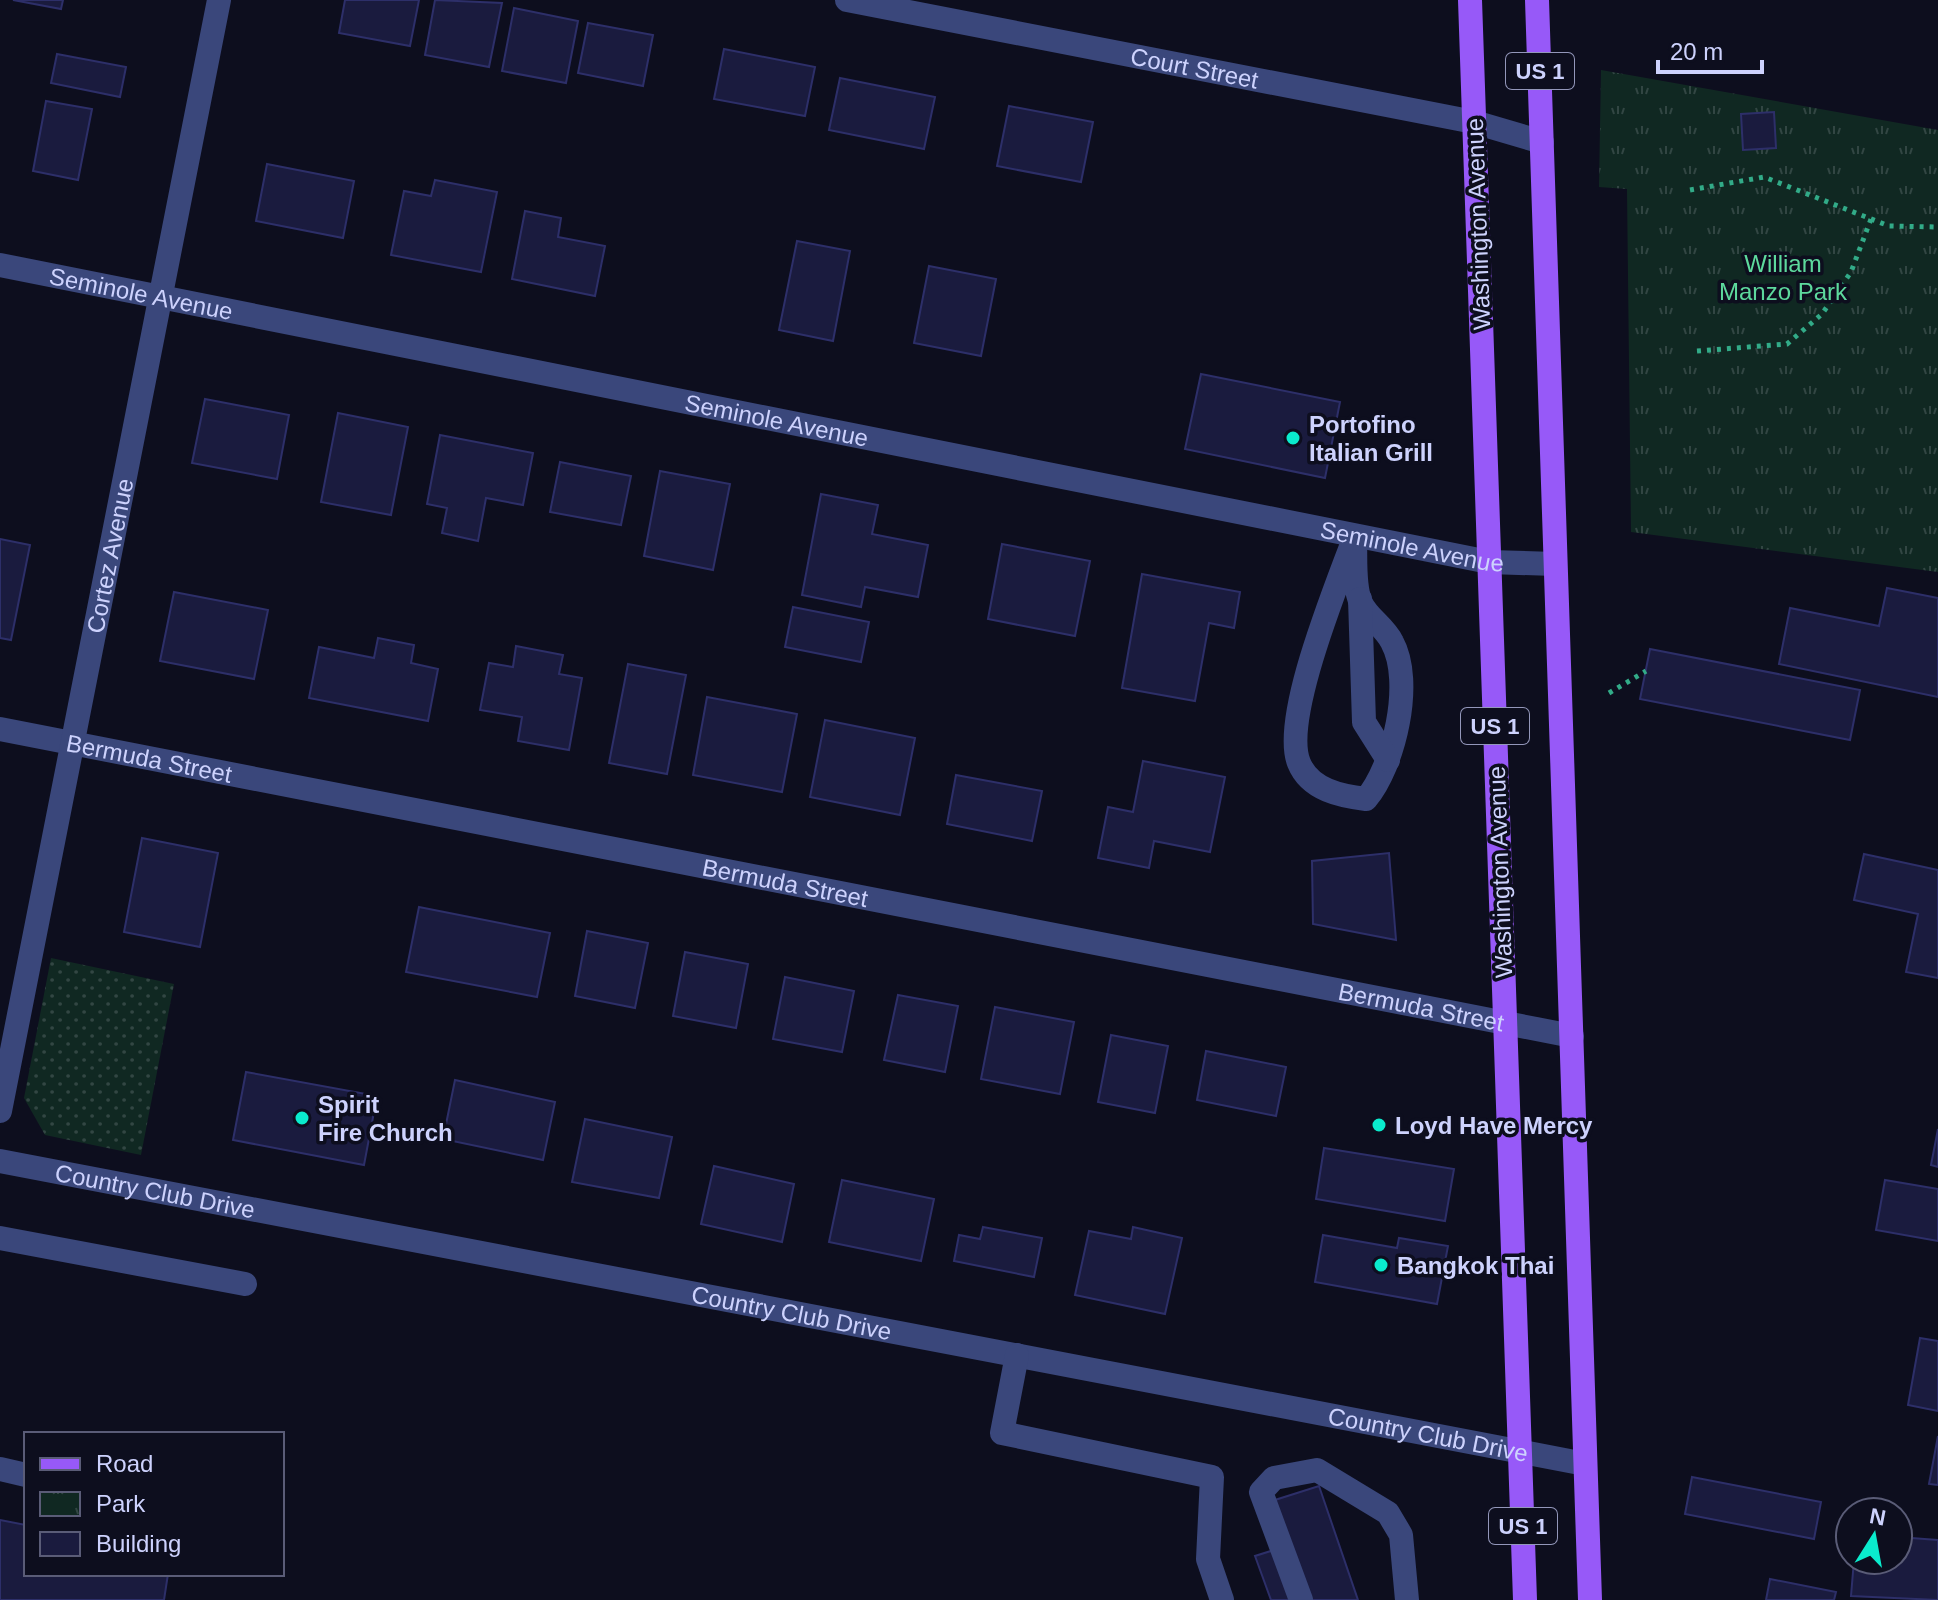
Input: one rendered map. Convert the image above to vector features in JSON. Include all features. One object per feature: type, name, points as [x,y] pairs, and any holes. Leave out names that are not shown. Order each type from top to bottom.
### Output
[{"type":"main road","name":"Washington Avenue","points":[[1470,0],[1525,1600]]},
{"type":"main road","name":"US 1","points":[[1537,0],[1590,1600]]},
{"type":"street","name":"Cortez Avenue","points":[[0,1111],[75,743],[219,0]]},
{"type":"street","name":"Court Street","points":[[847,0],[1474,122],[1542,142]]},
{"type":"street","name":"Seminole Avenue","points":[[0,265],[1489,562],[1555,564]]},
{"type":"street","points":[[1355,536],[1304,683],[1297,729],[1299,762],[1316,785],[1338,796],[1366,799],[1380,782],[1397,727],[1400,666],[1392,641],[1360,599]]},
{"type":"street","points":[[1355,536],[1364,722],[1388,760]]},
{"type":"street","name":"Bermuda Street","points":[[0,729],[1572,1036]]},
{"type":"street","name":"Country Club Drive","points":[[0,1161],[1585,1464]]},
{"type":"street","points":[[0,1238],[245,1284]]},
{"type":"street","points":[[1017,1355],[1002,1433],[1212,1477],[1208,1559],[1222,1600]]},
{"type":"street","points":[[0,1469],[24,1475]]},
{"type":"street","points":[[1301,1600],[1261,1492],[1274,1478],[1317,1470],[1388,1513],[1401,1535],[1407,1600]]},
{"type":"path","points":[[1690,190],[1764,177],[1889,226],[1938,227]]},
{"type":"path","points":[[1697,351],[1787,344],[1822,314],[1851,272],[1871,219]]},
{"type":"path","points":[[1609,693],[1646,671]]},
{"type":"green space","name":"William Manzo Park","points":[[1601,70],[1938,130],[1938,572],[1631,532],[1627,189],[1599,187]]},
{"type":"green space","points":[[51,958],[174,984],[141,1155],[45,1135],[24,1098]]},
{"type":"building","points":[[13,0],[63,0],[61,9]]},
{"type":"building","points":[[345,0],[419,0],[410,46],[339,33]]},
{"type":"building","points":[[435,0],[502,3],[489,67],[425,55]]},
{"type":"building","points":[[514,8],[578,21],[566,83],[502,71]]},
{"type":"building","points":[[588,23],[653,35],[643,86],[578,73]]},
{"type":"building","points":[[724,49],[815,67],[805,116],[714,99]]},
{"type":"building","points":[[57,54],[126,67],[120,97],[51,83]]},
{"type":"building","points":[[840,78],[935,97],[924,149],[829,130]]},
{"type":"building","points":[[46,101],[92,109],[78,180],[33,171]]},
{"type":"building","points":[[1009,106],[1093,122],[1081,182],[997,166]]},
{"type":"building","points":[[1774,112],[1776,148],[1743,150],[1741,114]]},
{"type":"building","points":[[267,164],[354,181],[343,238],[256,221]]},
{"type":"building","points":[[435,180],[497,192],[481,272],[391,255],[404,191],[431,196]]},
{"type":"building","points":[[525,211],[561,218],[558,237],[605,246],[595,296],[512,279]]},
{"type":"building","points":[[797,241],[850,251],[833,341],[779,330]]},
{"type":"building","points":[[929,266],[996,279],[981,356],[914,343]]},
{"type":"building","points":[[1201,374],[1340,402],[1325,478],[1185,449]]},
{"type":"building","points":[[205,399],[289,415],[277,479],[192,463]]},
{"type":"building","points":[[338,413],[408,427],[391,515],[321,502]]},
{"type":"building","points":[[440,435],[533,453],[523,505],[486,498],[478,541],[442,533],[447,508],[427,504]]},
{"type":"building","points":[[560,462],[631,476],[621,525],[550,512]]},
{"type":"building","points":[[660,471],[730,484],[713,570],[644,556]]},
{"type":"building","points":[[821,494],[878,505],[872,534],[928,545],[918,597],[865,587],[861,607],[802,595]]},
{"type":"building","points":[[0,539],[30,545],[11,640],[0,638]]},
{"type":"building","points":[[1002,544],[1090,561],[1075,636],[988,619]]},
{"type":"building","points":[[1142,574],[1240,592],[1234,628],[1209,623],[1195,701],[1122,688]]},
{"type":"building","points":[[1887,588],[1938,598],[1938,697],[1779,664],[1790,608],[1879,626]]},
{"type":"building","points":[[174,592],[268,610],[254,679],[160,661]]},
{"type":"building","points":[[793,607],[869,622],[861,662],[785,647]]},
{"type":"building","points":[[378,638],[414,645],[411,663],[438,669],[428,721],[309,698],[319,647],[374,658]]},
{"type":"building","points":[[516,646],[563,655],[559,674],[582,678],[569,750],[518,741],[522,717],[480,710],[489,663],[513,667]]},
{"type":"building","points":[[1650,649],[1860,690],[1850,740],[1640,699]]},
{"type":"building","points":[[628,664],[686,675],[667,774],[609,763]]},
{"type":"building","points":[[707,697],[797,714],[782,792],[693,775]]},
{"type":"building","points":[[825,720],[915,738],[900,815],[810,797]]},
{"type":"building","points":[[1143,761],[1225,777],[1210,852],[1154,841],[1149,868],[1098,858],[1108,807],[1133,812]]},
{"type":"building","points":[[956,775],[1042,791],[1032,841],[947,824]]},
{"type":"building","points":[[142,838],[218,853],[200,947],[124,932]]},
{"type":"building","points":[[1389,853],[1396,940],[1313,924],[1312,861]]},
{"type":"building","points":[[1864,854],[1938,870],[1938,978],[1906,972],[1918,914],[1854,900]]},
{"type":"building","points":[[419,907],[550,933],[537,997],[406,972]]},
{"type":"building","points":[[587,931],[648,943],[635,1008],[575,996]]},
{"type":"building","points":[[685,952],[748,964],[736,1028],[673,1016]]},
{"type":"building","points":[[785,977],[854,991],[842,1052],[773,1039]]},
{"type":"building","points":[[898,995],[958,1006],[945,1072],[884,1060]]},
{"type":"building","points":[[995,1007],[1074,1022],[1060,1094],[981,1079]]},
{"type":"building","points":[[1111,1035],[1168,1046],[1155,1113],[1098,1102]]},
{"type":"building","points":[[1206,1051],[1286,1067],[1276,1116],[1197,1100]]},
{"type":"building","points":[[246,1072],[377,1096],[364,1165],[233,1140]]},
{"type":"building","points":[[455,1080],[555,1102],[543,1160],[443,1139]]},
{"type":"building","points":[[585,1119],[672,1137],[659,1198],[572,1182]]},
{"type":"building","points":[[1938,1129],[1938,1167],[1931,1165]]},
{"type":"building","points":[[1324,1148],[1454,1169],[1445,1221],[1316,1199]]},
{"type":"building","points":[[714,1166],[794,1184],[782,1242],[701,1224]]},
{"type":"building","points":[[842,1180],[934,1199],[921,1261],[829,1242]]},
{"type":"building","points":[[1885,1180],[1938,1189],[1938,1241],[1876,1230]]},
{"type":"building","points":[[983,1227],[1042,1238],[1034,1277],[954,1261],[959,1235],[980,1239]]},
{"type":"building","points":[[1133,1227],[1182,1238],[1165,1314],[1075,1295],[1089,1231],[1131,1239]]},
{"type":"building","name":"Bangkok Thai","points":[[1323,1235],[1397,1248],[1399,1238],[1448,1246],[1437,1304],[1315,1282]]},
{"type":"building","points":[[1920,1338],[1938,1341],[1938,1411],[1908,1405]]},
{"type":"building","points":[[1938,1436],[1938,1485],[1929,1484]]},
{"type":"building","points":[[1692,1477],[1821,1502],[1814,1539],[1685,1514]]},
{"type":"building","points":[[1319,1486],[1358,1600],[1271,1600],[1255,1556],[1290,1545],[1275,1500]]},
{"type":"building","points":[[0,1520],[24,1525],[24,1576],[168,1576],[164,1600],[0,1600]]},
{"type":"building","points":[[1914,1538],[1938,1540],[1938,1600],[1851,1596],[1853,1576],[1914,1576]]},
{"type":"building","points":[[1770,1579],[1836,1592],[1834,1600],[1766,1600]]},
{"type":"place","name":"Portofino Italian Grill","points":[[1293,438]]},
{"type":"place","name":"Spirit Fire Church","points":[[302,1118]]},
{"type":"place","name":"Loyd Have Mercy","points":[[1379,1125]]},
{"type":"place","name":"Bangkok Thai","points":[[1381,1265]]}]
